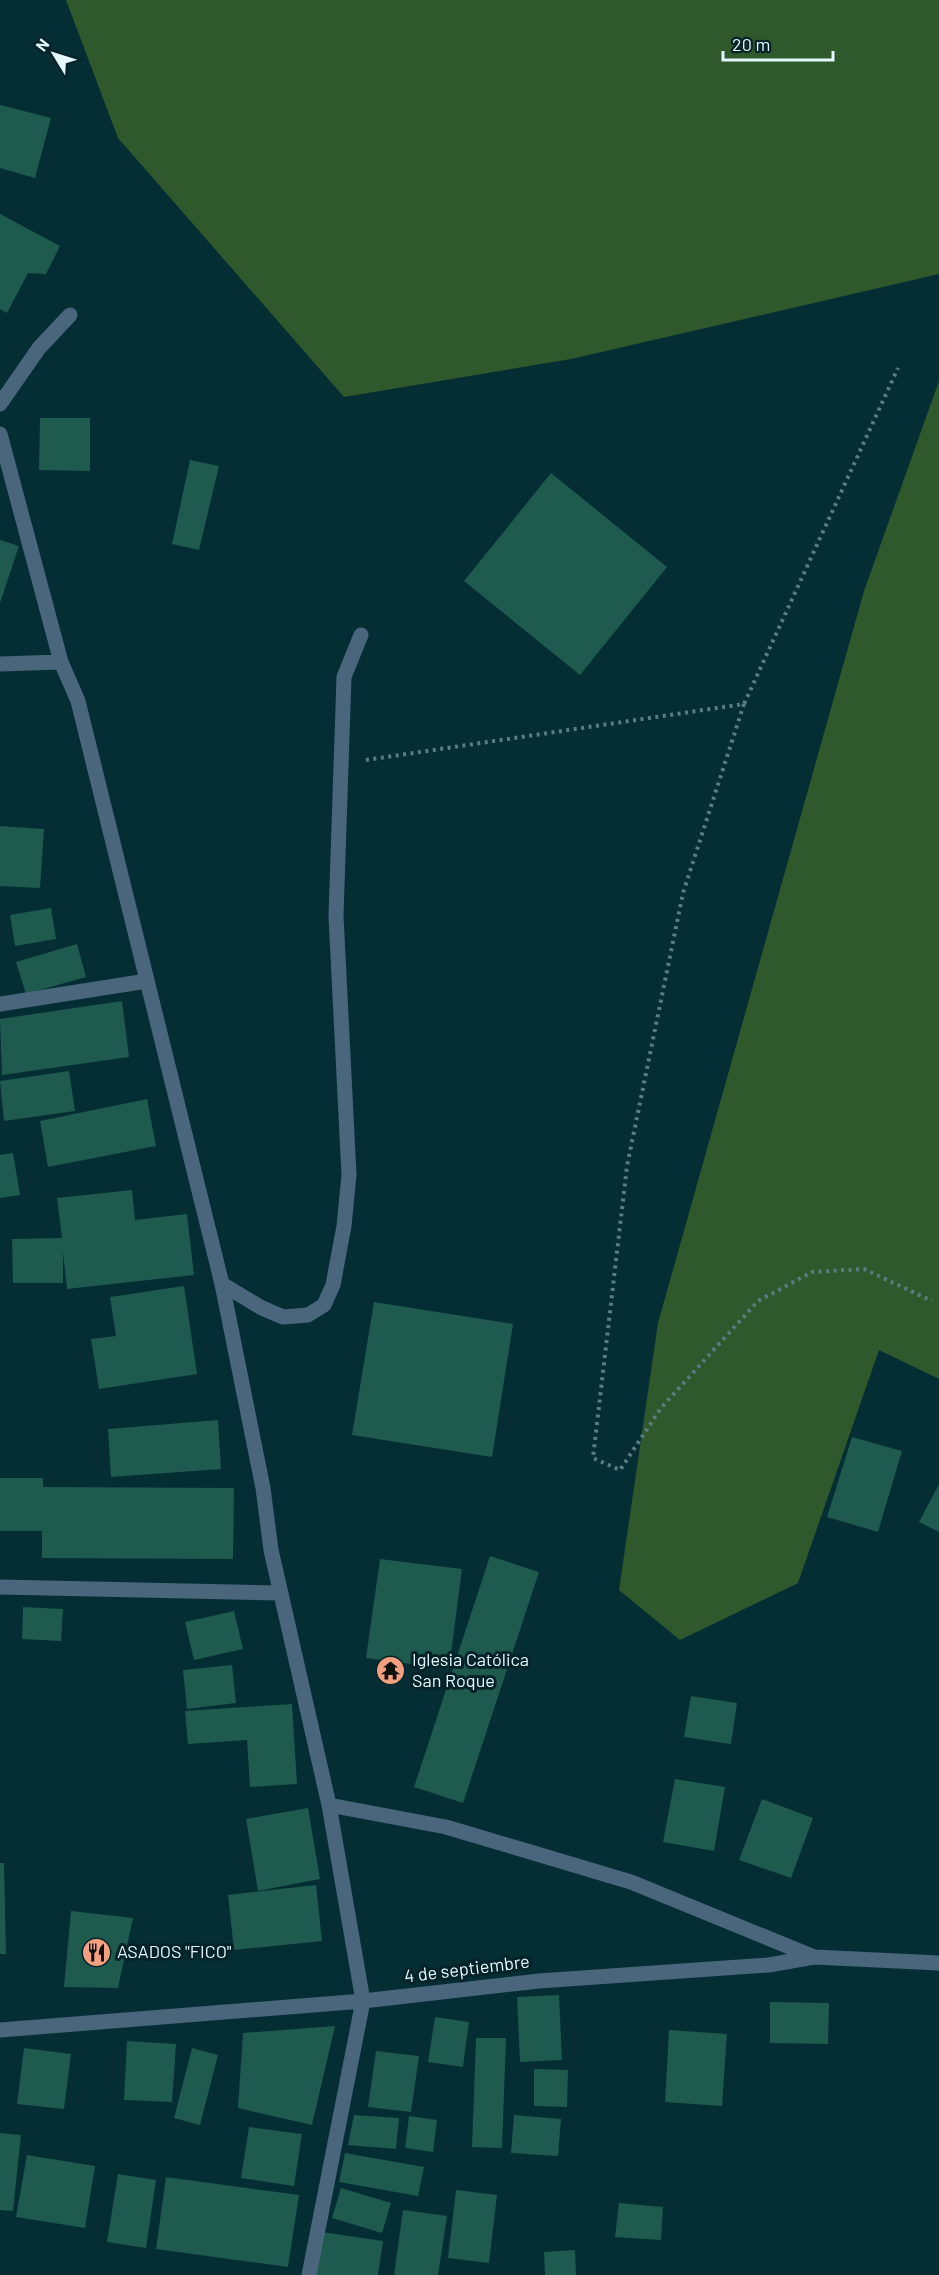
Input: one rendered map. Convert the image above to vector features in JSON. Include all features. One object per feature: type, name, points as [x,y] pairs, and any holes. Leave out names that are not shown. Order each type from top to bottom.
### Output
[{"type":"street","points":[[0,404],[39,348],[70,315]]},
{"type":"street","points":[[0,434],[61,662],[78,701],[222,1284],[263,1488],[271,1550],[329,1805],[363,2001],[309,2275]]},
{"type":"street","points":[[222,1284],[262,1308],[283,1317],[309,1315],[324,1305],[333,1285],[344,1226],[349,1175],[336,916],[344,677],[361,635]]},
{"type":"street","points":[[0,664],[61,662]]},
{"type":"street","points":[[0,1004],[147,981]]},
{"type":"street","points":[[0,1587],[280,1593]]},
{"type":"street","points":[[329,1805],[446,1827],[631,1882],[813,1957]]},
{"type":"street","name":"4 de septiembre","points":[[0,2030],[363,2001],[539,1981],[769,1965],[813,1957],[939,1963]]},
{"type":"path","points":[[898,368],[744,704],[682,893],[626,1178],[592,1458],[620,1470],[660,1408],[758,1301],[812,1272],[864,1269],[932,1301]]},
{"type":"path","points":[[341,763],[744,704]]},
{"type":"green space","points":[[66,0],[939,0],[939,274],[571,359],[344,397],[118,138]]},
{"type":"green space","points":[[939,381],[939,1379],[879,1350],[798,1583],[680,1640],[619,1590],[658,1323],[864,591]]},
{"type":"building","points":[[0,105],[51,118],[35,178],[0,168]]},
{"type":"building","points":[[0,214],[60,246],[46,274],[28,273],[7,313],[0,309]]},
{"type":"building","points":[[40,418],[90,418],[90,471],[39,470]]},
{"type":"building","points":[[190,460],[219,466],[199,550],[172,544]]},
{"type":"building","points":[[551,473],[667,567],[580,675],[464,581]]},
{"type":"building","points":[[0,540],[19,546],[0,603]]},
{"type":"building","points":[[0,826],[44,829],[40,888],[0,886]]},
{"type":"building","points":[[51,908],[56,939],[15,946],[10,915]]},
{"type":"building","points":[[77,944],[86,977],[26,994],[16,962]]},
{"type":"building","points":[[122,1001],[129,1057],[2,1075],[0,1019]]},
{"type":"building","points":[[69,1071],[75,1111],[4,1121],[0,1081]]},
{"type":"building","points":[[147,1099],[156,1146],[48,1167],[40,1121]]},
{"type":"building","points":[[13,1153],[20,1195],[0,1198],[0,1155]]},
{"type":"building","points":[[132,1190],[135,1220],[187,1214],[194,1275],[67,1289],[63,1252],[63,1283],[13,1283],[12,1239],[62,1238],[57,1198]]},
{"type":"building","points":[[184,1286],[197,1374],[99,1389],[91,1339],[116,1336],[110,1297]]},
{"type":"building","points":[[374,1302],[513,1324],[492,1457],[352,1435]]},
{"type":"building","points":[[218,1420],[221,1469],[111,1477],[108,1429]]},
{"type":"building","points":[[852,1437],[902,1451],[878,1532],[827,1517]]},
{"type":"building","points":[[0,1478],[43,1478],[43,1487],[234,1488],[233,1559],[42,1558],[42,1531],[0,1531]]},
{"type":"building","points":[[939,1484],[939,1532],[919,1522]]},
{"type":"building","points":[[490,1556],[539,1572],[463,1803],[414,1787]]},
{"type":"building","points":[[380,1559],[462,1569],[449,1669],[366,1658]]},
{"type":"building","points":[[23,1607],[63,1609],[61,1641],[22,1639]]},
{"type":"building","points":[[234,1611],[243,1649],[194,1660],[185,1622]]},
{"type":"building","points":[[232,1665],[236,1703],[187,1709],[183,1670]]},
{"type":"building","points":[[691,1696],[737,1703],[731,1744],[684,1737]]},
{"type":"building","points":[[292,1704],[297,1784],[250,1787],[247,1740],[188,1744],[185,1711]]},
{"type":"building","points":[[675,1779],[725,1787],[714,1851],[663,1842]]},
{"type":"building","points":[[762,1799],[813,1818],[791,1878],[739,1860]]},
{"type":"building","points":[[308,1808],[320,1879],[258,1891],[246,1819]]},
{"type":"building","points":[[0,1863],[4,1863],[6,1954],[0,1954]]},
{"type":"building","points":[[316,1885],[322,1941],[234,1950],[228,1895]]},
{"type":"building","name":"ASADOS \"FICO\"","points":[[71,1911],[133,1918],[118,1988],[64,1987]]},
{"type":"building","points":[[559,1995],[562,2060],[520,2062],[517,1997]]},
{"type":"building","points":[[770,2002],[829,2003],[828,2044],[770,2043]]},
{"type":"building","points":[[435,2017],[469,2022],[463,2067],[428,2062]]},
{"type":"building","points":[[335,2026],[312,2125],[238,2108],[243,2033]]},
{"type":"building","points":[[669,2030],[727,2034],[722,2106],[665,2102]]},
{"type":"building","points":[[476,2038],[506,2038],[502,2148],[472,2147]]},
{"type":"building","points":[[127,2041],[176,2044],[172,2102],[124,2100]]},
{"type":"building","points":[[24,2048],[71,2054],[64,2109],[17,2104]]},
{"type":"building","points":[[192,2048],[218,2055],[200,2125],[174,2118]]},
{"type":"building","points":[[376,2051],[419,2056],[411,2112],[368,2107]]},
{"type":"building","points":[[534,2069],[568,2070],[567,2107],[534,2106]]},
{"type":"building","points":[[354,2115],[399,2118],[396,2149],[348,2145]]},
{"type":"building","points":[[514,2115],[561,2119],[558,2156],[511,2153]]},
{"type":"building","points":[[409,2116],[437,2120],[433,2152],[405,2148]]},
{"type":"building","points":[[249,2127],[302,2134],[294,2186],[241,2178]]},
{"type":"building","points":[[0,2133],[21,2135],[13,2211],[0,2210]]},
{"type":"building","points":[[345,2153],[424,2167],[418,2196],[339,2182]]},
{"type":"building","points":[[27,2155],[95,2166],[85,2228],[16,2217]]},
{"type":"building","points":[[118,2174],[156,2180],[146,2248],[107,2242]]},
{"type":"building","points":[[166,2177],[299,2195],[288,2267],[156,2249]]},
{"type":"building","points":[[341,2188],[391,2203],[382,2233],[332,2218]]},
{"type":"building","points":[[456,2190],[497,2195],[489,2263],[448,2258]]},
{"type":"building","points":[[619,2203],[663,2207],[661,2240],[615,2237]]},
{"type":"building","points":[[403,2210],[447,2216],[438,2275],[394,2275]]},
{"type":"building","points":[[322,2232],[383,2241],[378,2275],[316,2275]]},
{"type":"building","points":[[575,2250],[576,2275],[545,2275],[544,2252]]},
{"type":"place","name":"Iglesia Católica San Roque","points":[[391,1670]]},
{"type":"place","name":"ASADOS \"FICO\"","points":[[96,1952]]}]
